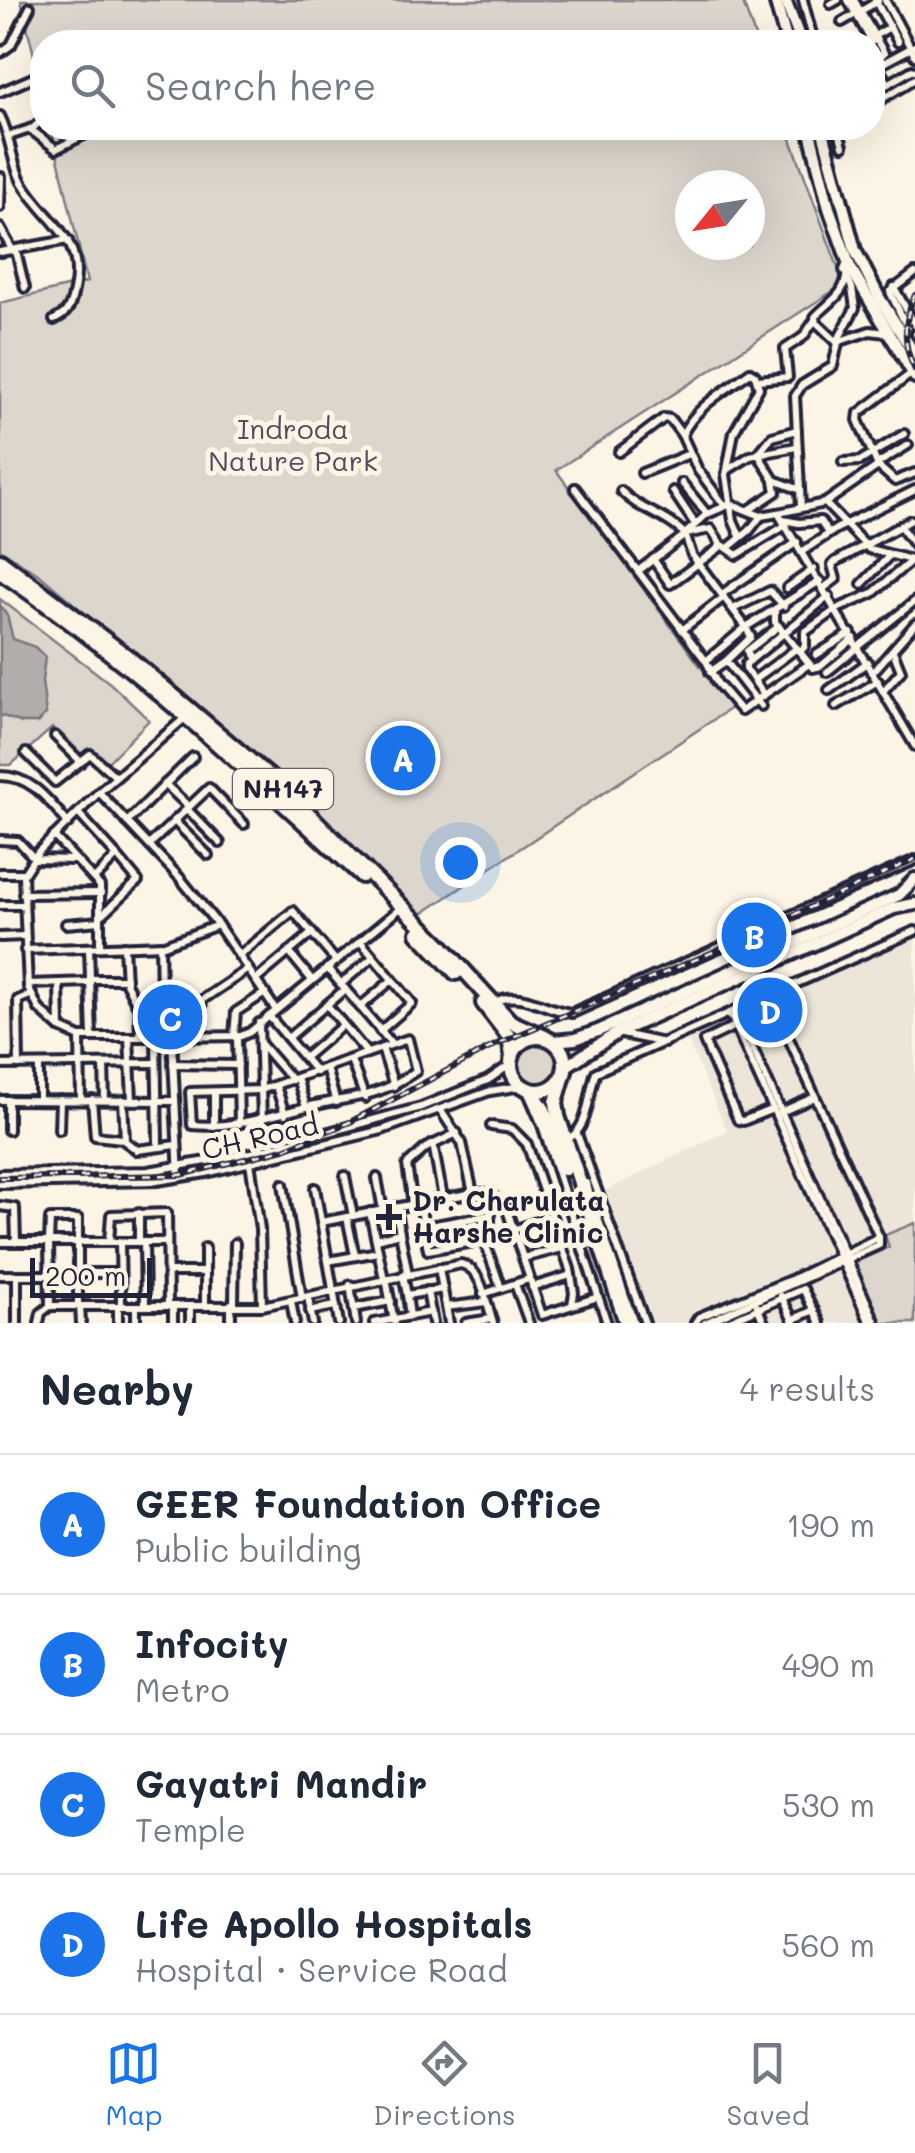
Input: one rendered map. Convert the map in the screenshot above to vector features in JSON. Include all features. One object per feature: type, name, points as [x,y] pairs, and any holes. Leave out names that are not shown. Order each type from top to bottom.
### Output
[{"type":"highway","name":"NH147","points":[[0,560],[127,656],[285,790],[370,872],[511,1022],[549,1039]]},
{"type":"highway","name":"NH147","points":[[0,572],[186,717],[398,911],[504,1029],[509,1037],[511,1060],[544,1110],[630,1323]]},
{"type":"highway","points":[[511,1060],[516,1048],[529,1038],[549,1039],[564,1054],[565,1069],[554,1086],[538,1092],[526,1088]]},
{"type":"highway","name":"NH147","points":[[565,1069],[556,1102],[571,1138],[590,1230],[618,1323]]},
{"type":"main road","points":[[775,0],[784,30]]},
{"type":"main road","points":[[785,0],[796,30]]},
{"type":"main road","points":[[812,140],[848,262],[914,375]]},
{"type":"main road","points":[[825,140],[855,250],[915,355]]},
{"type":"main road","points":[[899,895],[915,879]]},
{"type":"main road","points":[[549,1039],[586,1036],[915,888]]},
{"type":"main road","points":[[565,1069],[618,1033],[915,902]]},
{"type":"street","points":[[803,0],[811,30]]},
{"type":"street","points":[[851,0],[866,30]]},
{"type":"street","points":[[842,22],[878,0]]},
{"type":"street","points":[[878,0],[898,42]]},
{"type":"street","points":[[878,0],[914,50],[885,58]]},
{"type":"street","points":[[0,53],[11,46],[30,6]]},
{"type":"street","points":[[885,31],[890,28]]},
{"type":"street","points":[[887,84],[912,70],[915,72]]},
{"type":"street","points":[[900,77],[905,85]]},
{"type":"street","points":[[0,92],[30,79]]},
{"type":"street","points":[[885,94],[915,79]]},
{"type":"street","points":[[885,81],[891,93]]},
{"type":"street","points":[[0,116],[16,169],[30,194],[68,240],[77,279],[70,307],[54,320]]},
{"type":"street","points":[[9,136],[30,129]]},
{"type":"street","points":[[45,140],[56,148],[73,140]]},
{"type":"street","points":[[842,140],[844,146]]},
{"type":"street","points":[[0,207],[0,177],[16,169]]},
{"type":"street","points":[[0,228],[14,250],[25,288]]},
{"type":"street","points":[[0,252],[68,240]]},
{"type":"street","points":[[802,507],[796,447],[798,390],[832,366],[838,342],[855,308],[844,270],[848,262]]},
{"type":"street","points":[[905,339],[906,327],[890,296],[894,286],[915,273]]},
{"type":"street","points":[[682,436],[693,416],[750,372],[758,380],[788,377],[785,350],[804,337],[839,294],[846,276]]},
{"type":"street","points":[[894,286],[915,325]]},
{"type":"street","points":[[815,320],[838,342]]},
{"type":"street","points":[[838,342],[870,331],[886,333]]},
{"type":"street","points":[[914,375],[858,413],[858,420],[877,465],[894,481],[915,473]]},
{"type":"street","points":[[740,536],[728,505],[726,481],[734,432],[758,392],[758,380]]},
{"type":"street","points":[[619,452],[668,417],[689,454],[728,505],[799,523],[820,521],[828,532]]},
{"type":"street","points":[[758,454],[772,437],[797,430]]},
{"type":"street","points":[[843,462],[857,462],[904,434]]},
{"type":"street","points":[[685,534],[711,529],[724,546],[738,555],[782,519],[802,507],[825,503],[908,445]]},
{"type":"street","points":[[728,469],[758,454],[796,447]]},
{"type":"street","points":[[642,473],[689,454]]},
{"type":"street","points":[[749,510],[776,492],[774,480],[758,454]]},
{"type":"street","points":[[857,462],[864,474]]},
{"type":"street","points":[[774,480],[798,490]]},
{"type":"street","points":[[714,490],[726,481]]},
{"type":"street","points":[[682,484],[707,514]]},
{"type":"street","points":[[575,488],[738,708],[744,710],[759,704],[764,695],[809,664]]},
{"type":"street","points":[[802,550],[828,532],[915,490]]},
{"type":"street","points":[[620,491],[630,500],[670,518],[685,534],[689,551],[746,627],[750,637],[710,672]]},
{"type":"street","points":[[674,491],[695,524]]},
{"type":"street","points":[[825,503],[862,544],[913,560]]},
{"type":"street","points":[[638,571],[707,514],[728,505]]},
{"type":"street","points":[[653,559],[670,584],[749,531],[761,516]]},
{"type":"street","points":[[782,519],[915,746]]},
{"type":"street","points":[[706,661],[759,617],[836,579],[833,563],[911,520]]},
{"type":"street","points":[[900,526],[915,546]]},
{"type":"street","points":[[682,630],[797,542]]},
{"type":"street","points":[[862,584],[890,555]]},
{"type":"street","points":[[754,680],[805,646],[805,632],[837,609],[873,593],[913,560]]},
{"type":"street","points":[[881,564],[894,577]]},
{"type":"street","points":[[787,588],[814,570]]},
{"type":"street","points":[[733,610],[770,591],[784,606]]},
{"type":"street","points":[[764,695],[745,666],[830,596]]},
{"type":"street","points":[[827,672],[915,601]]},
{"type":"street","points":[[775,612],[779,626],[815,668],[852,635]]},
{"type":"street","points":[[874,672],[915,624]]},
{"type":"street","points":[[750,661],[747,651],[779,626]]},
{"type":"street","points":[[816,656],[852,635]]},
{"type":"street","points":[[884,690],[901,671],[892,650]]},
{"type":"street","points":[[726,661],[759,704]]},
{"type":"street","points":[[829,690],[868,662]]},
{"type":"street","points":[[836,706],[878,680]]},
{"type":"street","points":[[186,717],[99,792],[32,858],[24,873],[28,984],[40,1009],[60,1028],[92,1037],[236,1036],[250,1032],[398,911]]},
{"type":"street","points":[[55,736],[81,762]]},
{"type":"street","points":[[26,753],[55,782],[94,754],[116,777]]},
{"type":"street","points":[[127,822],[193,756]]},
{"type":"street","points":[[0,776],[13,776],[35,787],[68,822]]},
{"type":"street","points":[[165,784],[220,843]]},
{"type":"street","points":[[150,846],[209,788],[244,824]]},
{"type":"street","points":[[99,792],[218,925],[276,1010]]},
{"type":"street","points":[[78,813],[138,880],[106,909],[100,920]]},
{"type":"street","points":[[174,821],[208,855]]},
{"type":"street","points":[[54,836],[94,878],[100,890],[100,947]]},
{"type":"street","points":[[0,840],[18,841],[32,858],[77,860]]},
{"type":"street","points":[[94,878],[117,856]]},
{"type":"street","points":[[494,1002],[505,997],[523,998],[572,1013],[915,860]]},
{"type":"street","points":[[0,873],[24,873]]},
{"type":"street","points":[[23,894],[100,890],[116,900]]},
{"type":"street","points":[[0,905],[24,905]]},
{"type":"street","points":[[240,956],[294,911],[336,961]]},
{"type":"street","points":[[66,924],[100,920]]},
{"type":"street","points":[[25,950],[160,945],[218,925]]},
{"type":"street","points":[[571,1138],[585,1117],[596,1072],[915,932]]},
{"type":"street","points":[[256,980],[312,933]]},
{"type":"street","points":[[0,938],[24,936]]},
{"type":"street","points":[[360,941],[412,1003],[380,1031]]},
{"type":"street","points":[[158,1142],[160,945]]},
{"type":"street","points":[[124,946],[126,979],[138,1009],[140,1037]]},
{"type":"street","points":[[89,948],[92,1037]]},
{"type":"street","points":[[290,952],[312,980]]},
{"type":"street","points":[[288,1038],[327,1005],[373,957]]},
{"type":"street","points":[[199,1036],[202,1000],[248,968]]},
{"type":"street","points":[[328,968],[392,1044]]},
{"type":"street","points":[[28,984],[126,979]]},
{"type":"street","points":[[360,1007],[392,980]]},
{"type":"street","points":[[60,983],[60,1028]]},
{"type":"street","points":[[239,1124],[236,1012],[264,993]]},
{"type":"street","points":[[18,1065],[18,1000],[31,995]]},
{"type":"street","points":[[327,1005],[367,1053]]},
{"type":"street","points":[[733,1013],[735,1026],[873,1323]]},
{"type":"street","points":[[733,1013],[746,1032],[776,1112]]},
{"type":"street","points":[[269,1016],[316,1072]]},
{"type":"street","points":[[700,1322],[729,1317],[880,1238],[780,1019],[746,1032]]},
{"type":"street","points":[[260,1023],[262,1121]]},
{"type":"street","points":[[304,1058],[343,1026]]},
{"type":"street","points":[[735,1026],[704,1041],[741,1122],[815,1097]]},
{"type":"street","points":[[618,1033],[665,1044]]},
{"type":"street","points":[[80,1036],[81,1100]]},
{"type":"street","points":[[640,1036],[645,1047],[642,1054]]},
{"type":"street","points":[[124,1140],[129,1037]]},
{"type":"street","points":[[172,1037],[179,1177]]},
{"type":"street","points":[[408,1038],[418,1067],[394,1086],[364,1098],[306,1107],[262,1121],[192,1125],[190,1092],[261,1090],[367,1053],[408,1038]]},
{"type":"street","points":[[260,1043],[294,1079],[306,1107]]},
{"type":"street","points":[[382,1048],[394,1086]]},
{"type":"street","points":[[350,1060],[364,1098]]},
{"type":"street","name":"CH Road","points":[[0,1174],[118,1173],[248,1154],[421,1107],[488,1080],[511,1060]]},
{"type":"street","points":[[0,1065],[156,1063]]},
{"type":"street","points":[[104,1064],[104,1100]]},
{"type":"street","points":[[172,1064],[238,1064]]},
{"type":"street","points":[[39,1065],[39,1100]]},
{"type":"street","points":[[326,1068],[336,1102]]},
{"type":"street","points":[[276,1086],[285,1114]]},
{"type":"street","points":[[526,1088],[542,1125],[607,1323]]},
{"type":"street","name":"CH Road","points":[[0,1184],[132,1182],[179,1177],[250,1164],[382,1130],[490,1091],[526,1088]]},
{"type":"street","points":[[214,1092],[214,1126]]},
{"type":"street","points":[[8,1130],[4,1100],[173,1101]]},
{"type":"street","points":[[60,1100],[60,1130]]},
{"type":"street","points":[[92,1100],[93,1134],[124,1140],[137,1150],[176,1145]]},
{"type":"street","points":[[441,1111],[457,1132],[473,1193]]},
{"type":"street","points":[[491,1126],[512,1128],[524,1137],[571,1275],[571,1306]]},
{"type":"street","points":[[449,1323],[443,1289],[428,1250],[406,1165],[457,1132]]},
{"type":"street","points":[[571,1138],[630,1323]]},
{"type":"street","points":[[571,1138],[645,1323]]},
{"type":"street","points":[[433,1144],[442,1198]]},
{"type":"street","points":[[248,1154],[260,1229],[262,1306]]},
{"type":"street","points":[[469,1174],[503,1204],[542,1314]]},
{"type":"street","points":[[345,1176],[355,1256]]},
{"type":"street","points":[[377,1178],[383,1210]]},
{"type":"street","points":[[283,1184],[313,1323]]},
{"type":"street","points":[[315,1188],[338,1323]]},
{"type":"street","points":[[321,1222],[487,1193]]},
{"type":"street","points":[[487,1193],[491,1215],[487,1239],[501,1288]]},
{"type":"street","points":[[0,1206],[15,1208],[16,1242]]},
{"type":"street","points":[[395,1208],[410,1316]]},
{"type":"street","points":[[370,1212],[394,1321]]},
{"type":"street","points":[[136,1323],[142,1242],[139,1213]]},
{"type":"street","points":[[109,1242],[110,1216],[167,1213],[173,1323]]},
{"type":"street","points":[[424,1227],[491,1215]]},
{"type":"street","points":[[428,1250],[487,1239],[551,1217]]},
{"type":"street","points":[[50,1306],[49,1220],[78,1219],[80,1323]]},
{"type":"street","points":[[376,1239],[400,1234]]},
{"type":"street","points":[[0,1242],[168,1242]]},
{"type":"street","points":[[118,1323],[120,1242]]},
{"type":"street","points":[[230,1323],[235,1243]]},
{"type":"street","points":[[205,1248],[205,1304]]},
{"type":"street","points":[[523,1258],[562,1248]]},
{"type":"street","points":[[328,1261],[378,1252]]},
{"type":"street","points":[[39,1323],[42,1312],[50,1306],[262,1306],[385,1278],[468,1265],[476,1273],[492,1321],[469,1323]]},
{"type":"street","points":[[168,1272],[205,1272]]},
{"type":"street","points":[[78,1273],[120,1273]]},
{"type":"street","points":[[0,1275],[50,1275]]},
{"type":"street","points":[[16,1275],[17,1323]]},
{"type":"street","points":[[446,1308],[484,1298],[515,1284],[571,1275]]},
{"type":"street","points":[[515,1284],[528,1321],[598,1297]]},
{"type":"street","points":[[350,1285],[356,1323]]},
{"type":"street","points":[[407,1295],[443,1289]]},
{"type":"street","points":[[729,1317],[779,1292],[803,1289],[820,1323]]},
{"type":"street","points":[[427,1292],[433,1323]]},
{"type":"street","points":[[779,1292],[793,1321],[814,1310]]},
{"type":"street","points":[[291,1301],[295,1323]]},
{"type":"street","points":[[354,1308],[390,1301]]},
{"type":"street","points":[[755,1302],[764,1323]]},
{"type":"street","points":[[190,1306],[190,1323]]},
{"type":"street","points":[[310,1311],[335,1306]]},
{"type":"street","points":[[374,1323],[431,1312]]},
{"type":"shaded area","points":[[0,605],[13,639],[35,647],[45,657],[42,681],[46,714],[37,723],[22,723],[0,715]]},
{"type":"shaded area","points":[[915,937],[915,1323],[650,1323],[599,1194],[727,1131],[687,1039]]},
{"type":"green space","points":[[21,0],[742,0],[753,30],[30,30],[30,39]]},
{"type":"green space","name":"Indroda Nature Park","points":[[54,140],[791,140],[844,284],[556,470],[731,708],[420,915],[311,806],[41,576],[0,549],[0,303],[87,282]]},
{"type":"green space","points":[[0,599],[111,684],[149,720],[107,763],[91,748],[80,757],[52,728],[11,765],[0,765]]},
{"type":"green space","points":[[537,1040],[554,1047],[561,1064],[554,1081],[537,1088],[520,1081],[513,1064],[520,1047]]},
{"type":"green space","points":[[915,1223],[915,1323],[881,1323],[853,1262],[889,1247],[885,1235]]},
{"type":"railway","points":[[915,295],[906,333],[915,370]]},
{"type":"railway","points":[[0,1178],[181,1175],[284,1149],[350,1122],[499,1043],[704,956],[915,859]]},
{"type":"place","name":"GEER Foundation Office","points":[[403,758]]},
{"type":"place","name":"Infocity","points":[[754,935]]},
{"type":"place","name":"Life Apollo Hospitals","points":[[770,1010]]},
{"type":"place","name":"Gayatri Mandir","points":[[170,1017]]},
{"type":"place","name":"Dr. Charulata Harshe Clinic","points":[[389,1217]]}]
